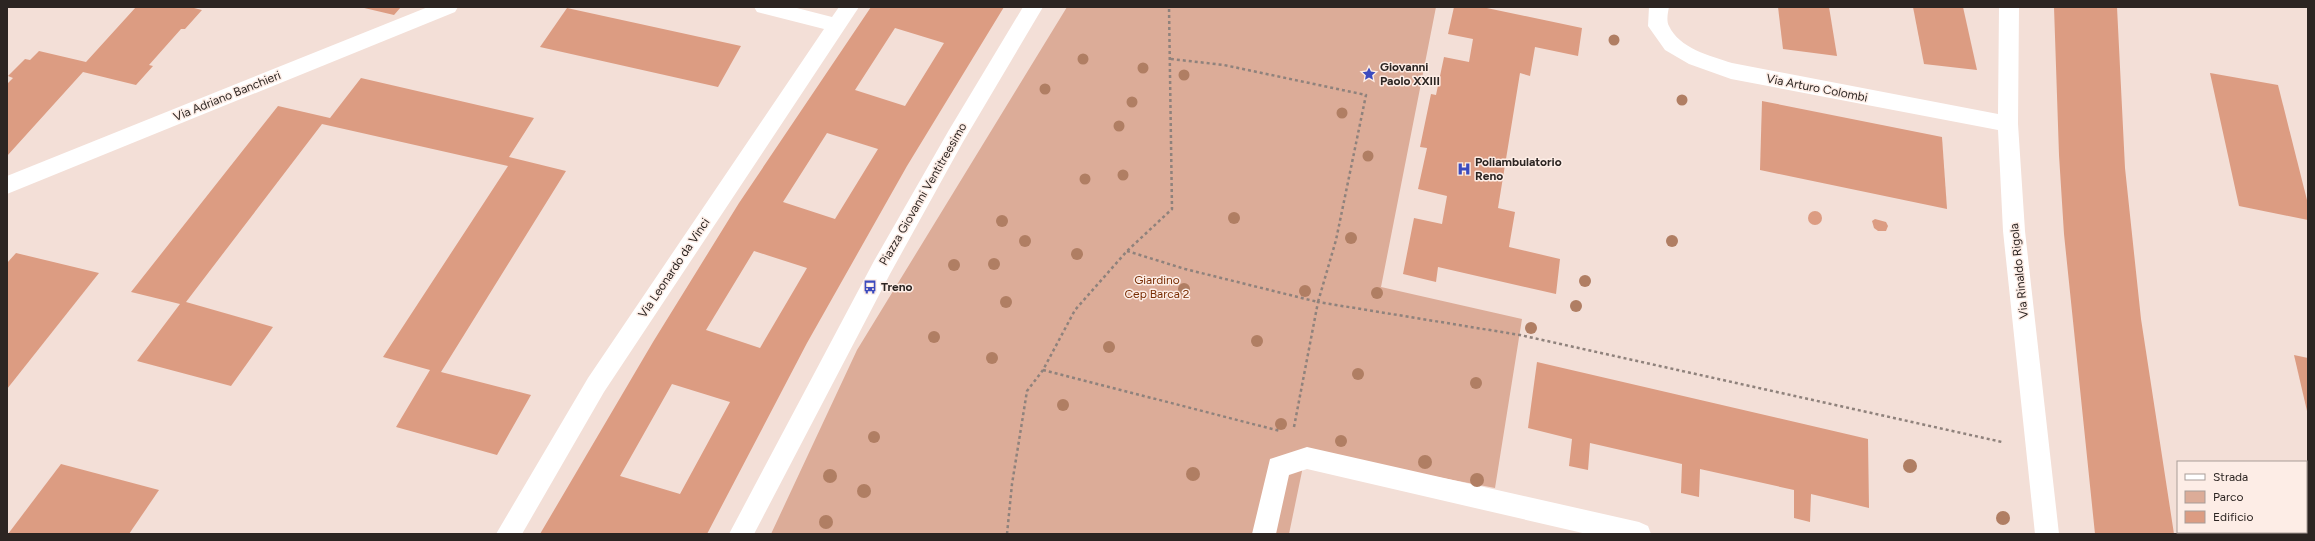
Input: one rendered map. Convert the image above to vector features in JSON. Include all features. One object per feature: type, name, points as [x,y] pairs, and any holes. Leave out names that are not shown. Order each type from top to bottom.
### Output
[{"type":"street","name":"Via Adriano Banchieri","points":[[7,185],[448,7]]},
{"type":"street","points":[[764,7],[836,25]]},
{"type":"street","name":"Via Leonardo da Vinci","points":[[508,534],[596,385],[849,7]]},
{"type":"street","name":"Piazza Giovanni Ventitreesimo","points":[[741,534],[870,287],[991,75],[1033,7]]},
{"type":"street","name":"Via Arturo Colombi","points":[[1659,7],[1658,26],[1672,45],[1696,59],[1731,71],[2008,124]]},
{"type":"street","name":"Via Rinaldo Rigola","points":[[2009,7],[2008,124],[2014,231],[2046,534]]},
{"type":"street","points":[[1264,534],[1279,467],[1307,458],[1639,534]]},
{"type":"path","points":[[1007,534],[1012,484],[1027,391],[1042,370],[1075,310],[1128,251],[1172,209],[1171,59],[1169,7]]},
{"type":"path","points":[[1171,59],[1224,65],[1366,95],[1336,240],[1318,302],[1293,434]]},
{"type":"path","points":[[1128,251],[1185,269],[1318,302],[1520,335],[2038,450]]},
{"type":"path","points":[[1042,370],[1285,432]]},
{"type":"green space","name":"Giardino Cep Barca 2","points":[[1067,7],[1436,7],[1381,287],[1522,319],[1495,488],[1306,452],[1289,534],[771,534],[857,350]]},
{"type":"building","points":[[136,7],[190,7],[202,10],[185,29],[181,29],[149,65],[153,66],[136,85],[83,72],[7,156],[7,84],[13,78],[8,76],[25,59],[30,60],[39,51],[86,62]]},
{"type":"building","points":[[360,7],[401,7],[394,15]]},
{"type":"building","points":[[871,7],[1004,7],[907,166],[807,343],[707,534],[540,534],[653,342],[739,203]],"holes":[[[895,28],[944,43],[905,106],[855,90]],[[827,133],[878,149],[835,219],[783,202]],[[754,251],[807,268],[760,348],[706,330]],[[672,384],[730,402],[680,494],[620,476]]]},
{"type":"building","name":"Poliambulatorio Reno","points":[[1454,7],[1482,7],[1582,28],[1578,56],[1535,47],[1530,76],[1520,73],[1498,208],[1515,212],[1509,247],[1560,259],[1556,294],[1438,267],[1436,282],[1403,274],[1414,218],[1442,224],[1447,196],[1418,189],[1427,148],[1420,147],[1431,94],[1436,95],[1444,57],[1469,62],[1473,39],[1448,34]]},
{"type":"building","points":[[1778,7],[1829,7],[1837,56],[1783,49]]},
{"type":"building","points":[[1913,7],[1963,7],[1977,70],[1924,64]]},
{"type":"building","points":[[2054,7],[2117,7],[2125,168],[2141,319],[2174,534],[2095,534],[2064,234],[2059,155]]},
{"type":"building","points":[[567,8],[741,46],[718,87],[540,47]]},
{"type":"building","points":[[2210,73],[2278,85],[2308,204],[2308,220],[2239,206]]},
{"type":"building","points":[[361,78],[534,118],[509,157],[566,171],[441,372],[531,395],[497,455],[396,427],[430,370],[383,357],[508,166],[322,124],[186,302],[273,327],[231,386],[137,361],[180,304],[131,292],[278,106],[330,118]]},
{"type":"building","points":[[1762,101],[1942,137],[1947,209],[1760,170]]},
{"type":"building","points":[[1815,211],[1820,213],[1822,218],[1820,223],[1815,225],[1810,223],[1808,218],[1810,213]]},
{"type":"building","points":[[1875,219],[1886,222],[1888,226],[1886,231],[1878,231],[1874,228],[1872,221]]},
{"type":"building","points":[[16,253],[99,273],[7,389],[7,263]]},
{"type":"building","points":[[2294,355],[2308,358],[2308,411],[2307,411]]},
{"type":"building","points":[[1537,362],[1868,439],[1869,508],[1811,494],[1810,522],[1794,518],[1794,490],[1700,469],[1699,497],[1681,493],[1682,464],[1590,443],[1588,470],[1569,466],[1572,439],[1528,428]]},
{"type":"building","points":[[61,464],[159,490],[129,534],[8,534]]},
{"type":"place","name":"Giovanni Paolo XXIII","points":[[1369,74]]},
{"type":"place","name":"Poliambulatorio Reno","points":[[1464,169]]},
{"type":"place","name":"Treno","points":[[870,287]]}]
